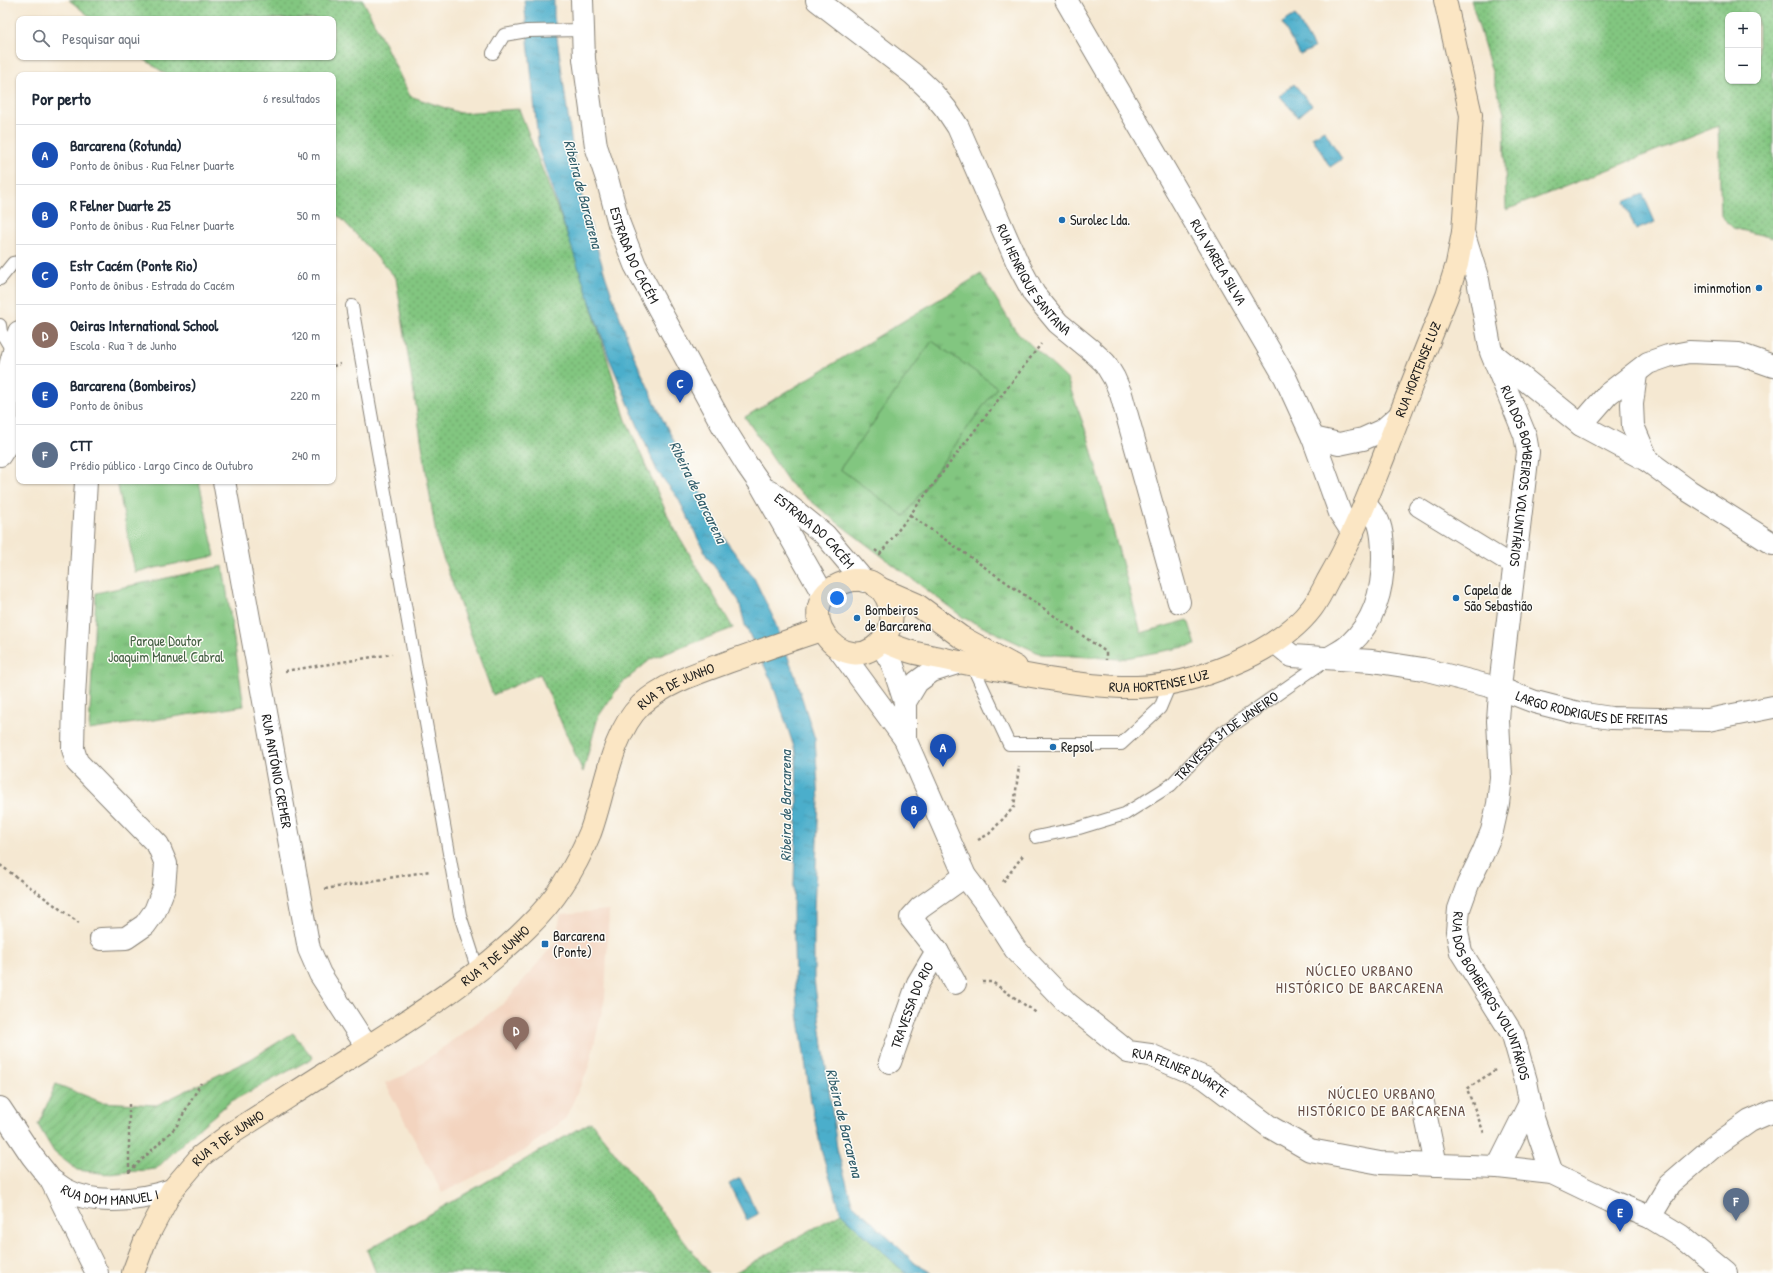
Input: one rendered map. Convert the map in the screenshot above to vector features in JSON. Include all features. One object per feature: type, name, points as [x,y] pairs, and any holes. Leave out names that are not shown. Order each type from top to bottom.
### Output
[{"type":"main road","name":"RUA DOS BOMBEIROS VOLUNTÁRIOS","points":[[1445,0],[1471,115],[1462,232]]},
{"type":"main road","name":"RUA HORTENSE LUZ","points":[[881,642],[912,653],[1035,677],[1091,686],[1138,687],[1171,682],[1213,672],[1243,660],[1275,642],[1289,631],[1312,608],[1353,533],[1447,296],[1457,264],[1462,232]]},
{"type":"main road","points":[[853,580],[870,583],[883,593],[891,612],[891,622],[888,632],[881,642],[870,649],[860,652],[848,652],[838,648],[828,640],[821,630],[818,619],[824,596],[832,588],[842,582],[853,580]]},
{"type":"main road","name":"RUA HORTENSE LUZ","points":[[870,583],[916,604],[961,637],[1035,677]]},
{"type":"main road","name":"RUA 7 DE JUNHO","points":[[133,1273],[145,1241],[172,1190],[201,1156],[229,1135],[408,1021],[478,971],[528,928],[552,900],[571,870],[589,834],[620,735],[629,719],[641,706],[656,693],[673,683],[744,656],[821,630]]},
{"type":"street","name":"ESTRADA DO CACÉM","points":[[582,0],[585,66],[596,146],[608,182],[619,224],[635,265],[724,428],[762,485],[824,596]]},
{"type":"street","name":"RUA HENRIQUE SANTANA","points":[[817,0],[913,74],[931,91],[946,109],[958,127],[1018,264],[1034,294],[1058,323],[1105,363],[1121,394],[1179,602]]},
{"type":"street","name":"RUA VARELA SILVA","points":[[1066,0],[1284,377],[1313,438],[1340,513],[1353,533]]},
{"type":"street","name":"RUA DOS BOMBEIROS VOLUNTÁRIOS","points":[[1462,232],[1478,280],[1491,352],[1525,435],[1528,452],[1514,566],[1498,721],[1501,777],[1498,804],[1492,832],[1468,884],[1459,909],[1457,931],[1461,952],[1513,1035],[1519,1054],[1533,1118],[1552,1173]]},
{"type":"street","points":[[0,455],[7,444],[8,374],[16,342]]},
{"type":"street","points":[[1491,352],[1581,426],[1648,461],[1689,491],[1773,544]]},
{"type":"street","points":[[1581,426],[1608,394],[1636,374],[1648,363],[1668,356],[1689,352],[1739,354],[1773,366]]},
{"type":"street","points":[[1636,374],[1632,404],[1633,426],[1648,461]]},
{"type":"street","points":[[1313,438],[1339,444],[1363,439],[1382,430],[1399,416]]},
{"type":"street","points":[[86,484],[74,697],[73,749],[77,762],[158,846],[166,864],[164,888],[155,911],[145,925],[126,938],[101,939]]},
{"type":"street","name":"RUA ANTÓNIO CREMER","points":[[225,484],[258,675],[309,949],[320,974],[367,1047]]},
{"type":"street","name":"ESTRADA DO CACÉM","points":[[762,485],[825,535],[870,583]]},
{"type":"street","points":[[1329,658],[1349,645],[1361,631],[1373,613],[1380,591],[1383,571],[1383,546],[1378,522],[1365,504]]},
{"type":"street","points":[[1418,507],[1514,566]]},
{"type":"street","name":"RUA FELNER DUARTE","points":[[881,642],[892,663],[905,702],[905,739]]},
{"type":"street","points":[[1275,642],[1292,656],[1372,661],[1423,669],[1501,689]]},
{"type":"street","name":"RUA FELNER DUARTE","points":[[838,648],[905,739],[965,876],[986,904],[1015,949],[1066,1003],[1128,1052],[1150,1055],[1205,1078],[1270,1127],[1310,1150],[1380,1163],[1491,1167],[1552,1173],[1610,1201],[1650,1217],[1680,1236],[1726,1273]]},
{"type":"street","points":[[905,702],[917,682],[932,671],[966,664]]},
{"type":"street","name":"LARGO RODRIGUES DE FREITAS","points":[[1501,689],[1535,702],[1578,713],[1611,718],[1708,720],[1773,707]]},
{"type":"street","name":"TRAVESSA DO RIO","points":[[955,983],[937,951],[911,918],[920,908],[965,876]]},
{"type":"street","name":"TRAVESSA DO RIO","points":[[890,1062],[918,983],[937,951]]},
{"type":"street","points":[[1422,1103],[1436,1165]]},
{"type":"street","name":"RUA DOS BOMBEIROS VOLUNTÁRIOS","points":[[1491,1167],[1530,1103]]},
{"type":"street","name":"RUA DOM MANUEL I","points":[[0,1108],[51,1180],[96,1273]]},
{"type":"street","points":[[1650,1217],[1669,1185],[1680,1175],[1713,1147],[1750,1121],[1773,1111]]},
{"type":"street","name":"RUA DOM MANUEL I","points":[[51,1180],[67,1191],[85,1196],[113,1200],[149,1197],[172,1190]]},
{"type":"lane","points":[[492,53],[504,34],[527,31],[583,30]]},
{"type":"lane","points":[[0,278],[13,263],[16,262]]},
{"type":"lane","points":[[352,306],[460,914],[478,971]]},
{"type":"lane","points":[[0,325],[1,332],[16,342]]},
{"type":"lane","name":"TRAVESSA 31 DE JANEIRO","points":[[1036,837],[1080,828],[1125,814],[1171,785],[1216,737],[1329,658]]},
{"type":"lane","points":[[966,664],[1009,744],[1121,744],[1160,708],[1171,682]]},
{"type":"path","points":[[874,549],[880,554],[1058,323]]},
{"type":"path","points":[[910,515],[1106,652],[1107,686]]},
{"type":"path","points":[[258,675],[413,651]]},
{"type":"path","points":[[988,834],[1014,807],[1022,744]]},
{"type":"path","points":[[986,904],[1036,837]]},
{"type":"path","points":[[0,865],[101,939]]},
{"type":"path","points":[[298,894],[452,868]]},
{"type":"path","points":[[1491,1167],[1467,1089],[1519,1054]]},
{"type":"path","points":[[129,1172],[176,1127],[201,1083]]},
{"type":"path","points":[[129,1104],[129,1172],[131,1199]]},
{"type":"shaded area","points":[[609,910],[605,998],[589,1067],[565,1119],[524,1151],[442,1193],[385,1083],[405,1075],[504,1003],[554,944],[561,914]]},
{"type":"green space","points":[[69,0],[363,0],[410,96],[460,113],[519,109],[576,257],[626,420],[670,521],[733,628],[651,659],[620,685],[598,717],[583,772],[540,674],[493,695],[437,541],[396,278],[341,218],[336,215],[336,72],[163,72],[145,60],[336,60],[336,16],[89,16]]},
{"type":"green space","points":[[1471,0],[1773,0],[1773,238],[1733,228],[1721,216],[1718,126],[1506,210],[1504,113]]},
{"type":"green space","points":[[981,274],[1015,330],[1067,379],[1088,437],[1141,633],[1188,620],[1196,645],[1120,659],[1041,654],[964,618],[838,523],[790,484],[745,417]]},
{"type":"green space","points":[[932,341],[997,387],[904,516],[840,469]]},
{"type":"green space","points":[[118,484],[200,484],[215,556],[135,572]]},
{"type":"green space","name":"Parque Doutor Joaquim Manuel Cabral","points":[[223,566],[244,706],[89,730],[96,593]]},
{"type":"green space","points":[[293,1033],[313,1058],[230,1102],[191,1135],[156,1169],[109,1174],[77,1170],[54,1152],[38,1125],[56,1084],[101,1102],[157,1105],[251,1059]]},
{"type":"green space","points":[[591,1122],[709,1273],[376,1273],[367,1250]]},
{"type":"green space","points":[[841,1213],[905,1273],[734,1273]]},
{"type":"water","name":"Ribeira de Barcarena","points":[[524,0],[554,0],[554,16],[577,180],[606,278],[634,356],[662,418],[728,544],[754,578],[772,615],[794,673],[815,739],[819,801],[814,909],[814,979],[837,1148],[852,1203],[916,1264],[932,1273],[905,1273],[841,1213],[822,1153],[811,1102],[798,1013],[795,982],[793,909],[797,803],[796,753],[772,682],[745,625],[739,601],[706,555],[678,498],[657,471],[609,358],[539,151]]},
{"type":"water","points":[[1295,15],[1314,48],[1300,55],[1282,23]]},
{"type":"water","points":[[1294,84],[1312,105],[1298,117],[1280,96]]},
{"type":"water","points":[[1324,130],[1342,159],[1330,167],[1312,137]]},
{"type":"water","points":[[1643,194],[1655,222],[1636,230],[1624,202]]},
{"type":"water","points":[[740,1178],[758,1214],[747,1220],[729,1184]]},
{"type":"place","name":"Surolec Lda.","points":[[1062,220]]},
{"type":"place","name":"iminmotion","points":[[1759,288]]},
{"type":"place","name":"Estr Cacém (Ponte Rio)","points":[[680,403]]},
{"type":"place","name":"Capela de São Sebastião","points":[[1456,598]]},
{"type":"place","name":"Bombeiros de Barcarena","points":[[857,618]]},
{"type":"place","name":"Repsol","points":[[1053,747]]},
{"type":"place","name":"Barcarena (Rotunda)","points":[[943,767]]},
{"type":"place","name":"R Felner Duarte 25","points":[[914,829]]},
{"type":"place","name":"Barcarena (Ponte)","points":[[545,944]]},
{"type":"place","name":"Oeiras International School","points":[[516,1050]]},
{"type":"place","name":"CTT","points":[[1736,1221]]},
{"type":"place","name":"Barcarena (Bombeiros)","points":[[1620,1232]]},
{"type":"district","name":"NÚCLEO URBANO HISTÓRICO DE BARCARENA","points":[[1360,980]]},
{"type":"district","name":"NÚCLEO URBANO HISTÓRICO DE BARCARENA","points":[[1382,1102]]}]
